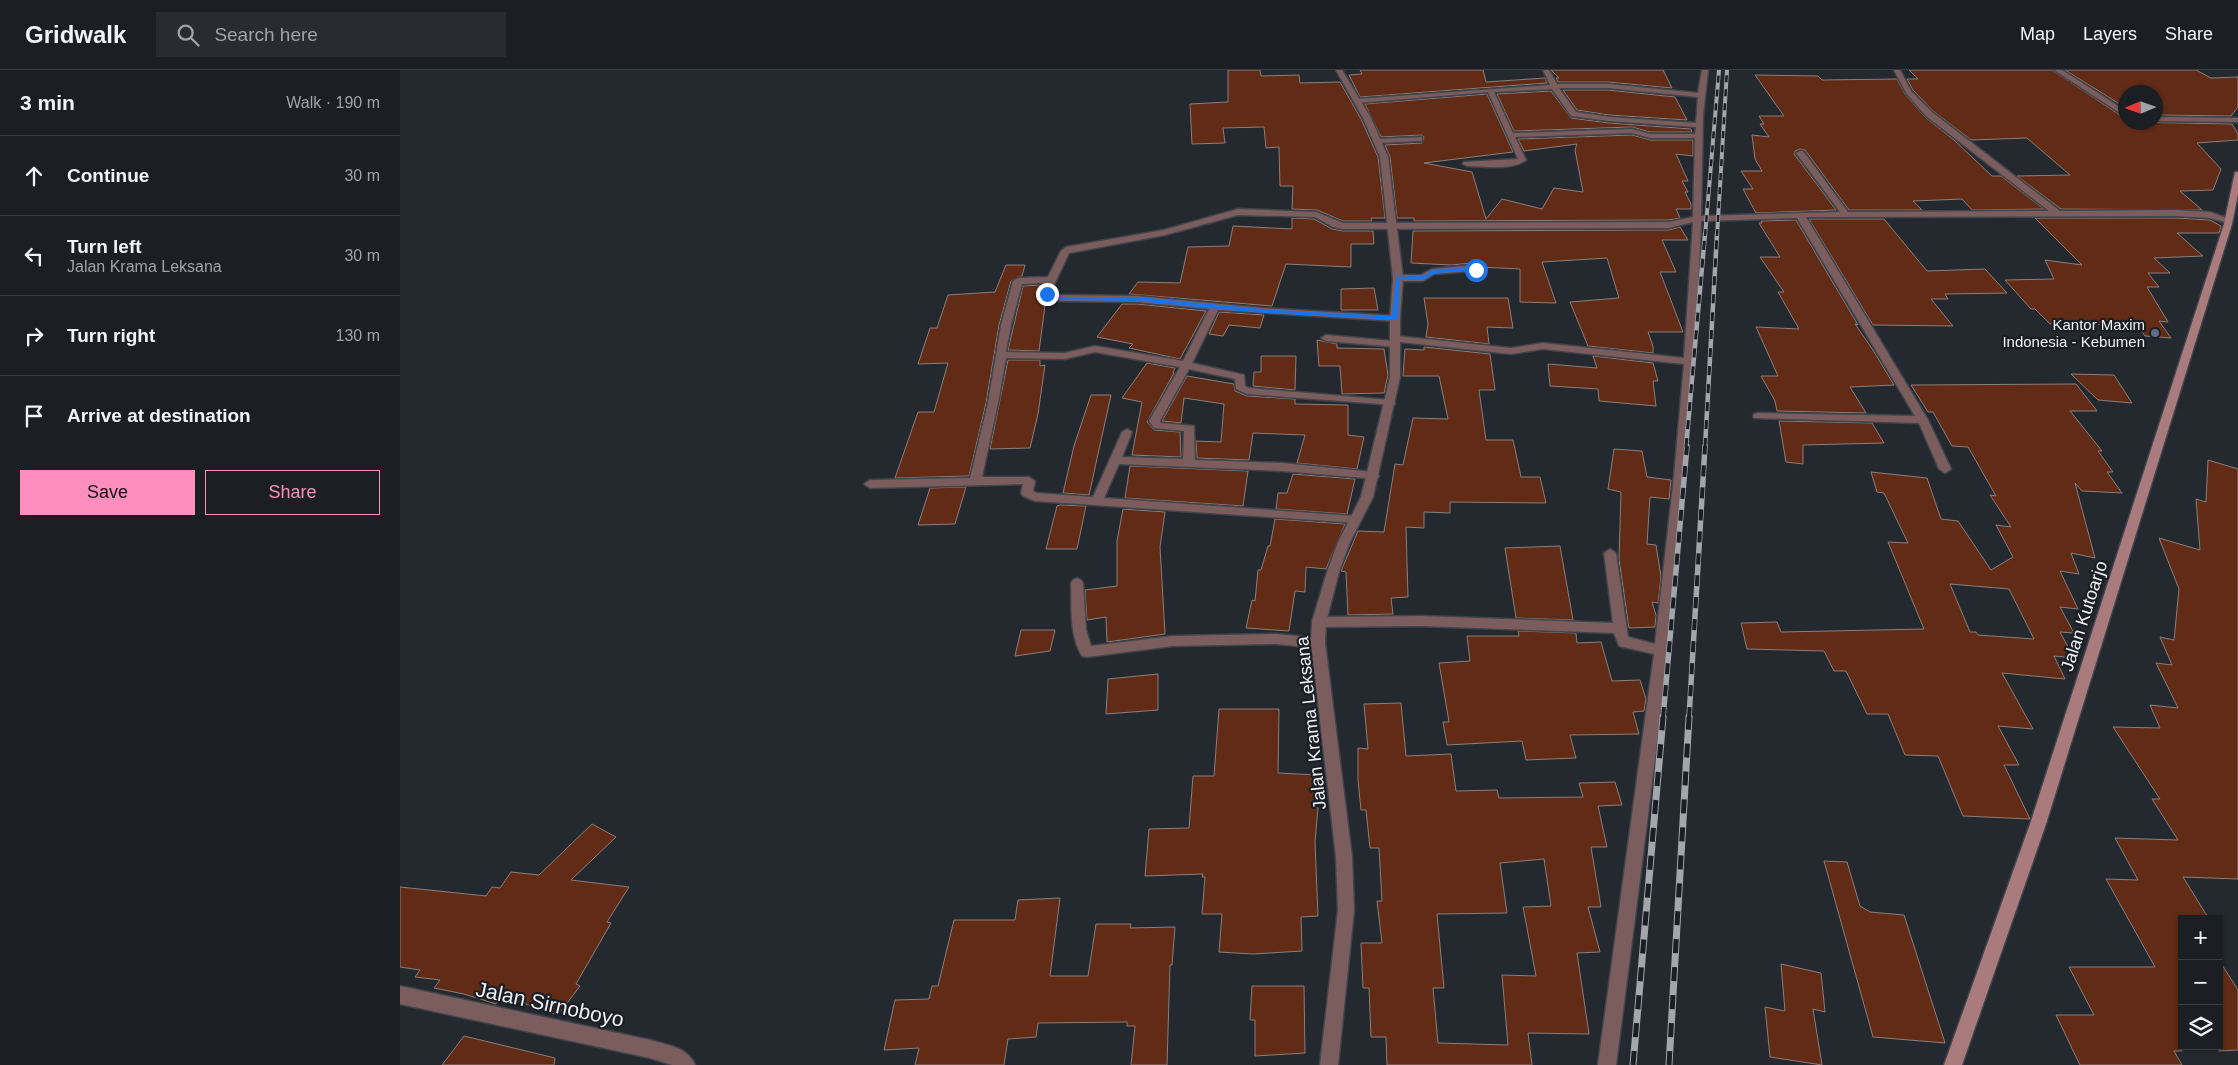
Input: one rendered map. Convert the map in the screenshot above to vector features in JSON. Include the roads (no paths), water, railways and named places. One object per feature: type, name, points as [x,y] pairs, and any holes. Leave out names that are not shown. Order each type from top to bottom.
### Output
[{"type":"main road","name":"Jalan Kutoarjo","points":[[1953,1065],[2038,824],[2231,225],[2238,174]]},
{"type":"street","name":"Jalan Krama Leksana","points":[[1329,1065],[1346,910],[1344,857],[1318,643],[1318,622],[1332,572],[1354,520],[1367,497],[1390,403],[1395,377],[1395,318],[1398,278],[1384,157],[1378,141],[1339,70]]},
{"type":"street","points":[[1546,70],[1554,86],[1574,114],[1699,130]]},
{"type":"street","points":[[1607,1065],[1662,650],[1684,427],[1697,219],[1699,130],[1705,70]]},
{"type":"street","points":[[1897,70],[1908,92],[1929,114],[2058,214]]},
{"type":"street","points":[[2057,70],[2118,110]]},
{"type":"street","points":[[1357,101],[1554,86],[1628,87],[1702,95]]},
{"type":"street","points":[[1467,164],[1520,163],[1522,160],[1490,90]]},
{"type":"street","points":[[2163,119],[2238,120]]},
{"type":"street","points":[[1510,134],[1569,132],[1572,134],[1632,131],[1650,136],[1699,130]]},
{"type":"street","points":[[1378,141],[1419,139]]},
{"type":"street","points":[[1800,153],[1847,216]]},
{"type":"street","points":[[1395,318],[1263,311],[1216,305],[1137,299],[1059,298],[1047,294],[1047,289],[1065,251],[1069,249],[1158,234],[1238,212],[1316,215],[1337,226],[1669,225],[1697,219],[1800,215],[2176,213],[2210,215],[2231,225]]},
{"type":"street","points":[[1800,215],[1842,289],[1923,420],[1945,469]]},
{"type":"street","points":[[1398,278],[1423,278],[1432,272],[1472,268],[1476,270],[1477,276]]},
{"type":"street","points":[[975,482],[1002,355],[1006,325],[1017,283],[1020,280],[1052,280]]},
{"type":"street","points":[[1189,462],[1190,428],[1158,426],[1154,423],[1216,305]]},
{"type":"street","points":[[1326,338],[1396,341],[1507,350],[1543,346],[1688,361]]},
{"type":"street","points":[[1002,355],[1064,356],[1096,349],[1240,377],[1240,387],[1247,391],[1390,403]]},
{"type":"street","points":[[1758,416],[1923,420]]},
{"type":"street","points":[[1097,502],[1127,432]]},
{"type":"street","points":[[1115,460],[1282,467],[1373,476]]},
{"type":"street","points":[[870,484],[1023,480],[1029,481],[1027,493],[1035,497],[1354,520]]},
{"type":"street","points":[[1610,553],[1621,638],[1624,642],[1662,650]]},
{"type":"street","points":[[1077,582],[1081,637],[1083,647],[1087,652],[1172,641],[1276,639],[1318,643]]},
{"type":"street","points":[[1318,622],[1421,621],[1620,628]]},
{"type":"street","name":"Jalan Sirnoboyo","points":[[400,995],[650,1049],[676,1056],[686,1065]]},
{"type":"railway","points":[[1705,236],[1719,70]]},
{"type":"railway","points":[[1717,236],[1727,70]]},
{"type":"railway","points":[[1686,447],[1705,234]]},
{"type":"railway","points":[[1705,447],[1717,234]]},
{"type":"railway","points":[[1663,718],[1687,446]]},
{"type":"railway","points":[[1689,718],[1705,446]]},
{"type":"railway","points":[[1633,1065],[1663,717]]},
{"type":"railway","points":[[1669,1065],[1689,717]]},
{"type":"place","name":"Kantor Maxim Indonesia - Kebumen","points":[[2155,333]]}]
